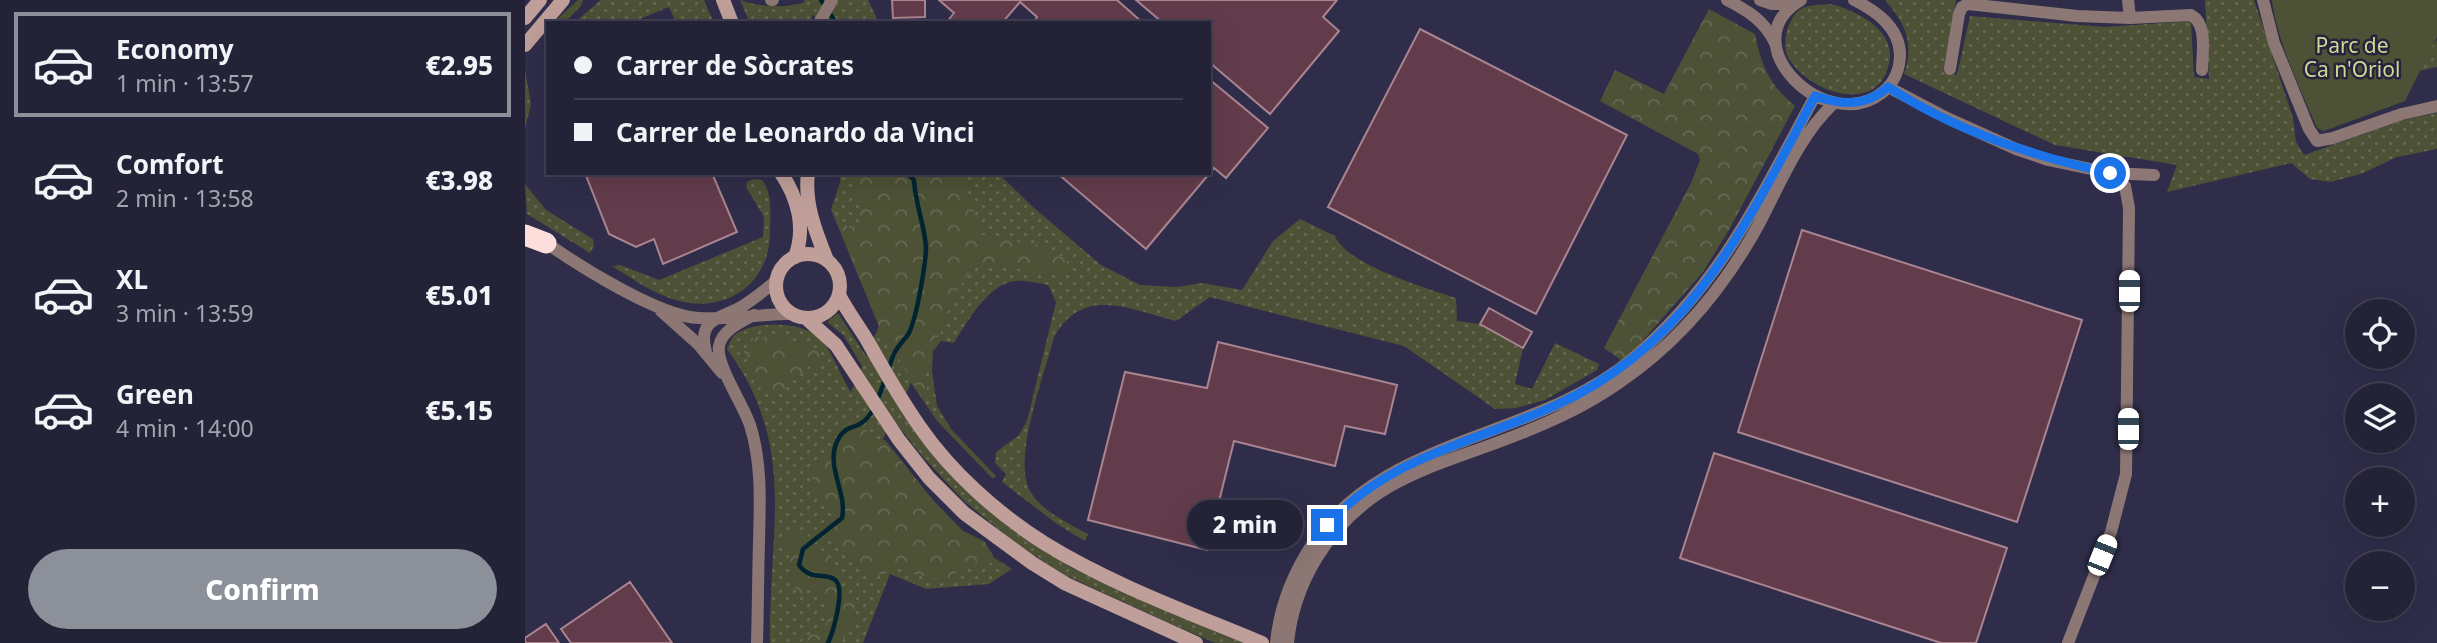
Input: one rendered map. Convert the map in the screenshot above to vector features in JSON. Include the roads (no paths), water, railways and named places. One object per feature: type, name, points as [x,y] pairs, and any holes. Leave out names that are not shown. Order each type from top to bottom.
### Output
[{"type":"highway","points":[[525,235],[546,243]]},
{"type":"street","points":[[525,18],[540,0]]},
{"type":"street","points":[[525,45],[563,0]]},
{"type":"street","points":[[723,0],[731,21]]},
{"type":"street","points":[[820,21],[832,0]]},
{"type":"street","points":[[1727,0],[1763,23],[1787,72],[1815,96],[1834,103],[1866,101],[1881,94],[1898,70],[1900,60],[1900,50],[1893,31],[1881,16],[1854,0]]},
{"type":"street","points":[[1760,0],[1772,4],[1799,1]]},
{"type":"street","points":[[2128,0],[2130,18]]},
{"type":"street","points":[[2263,0],[2268,25],[2283,66],[2314,139],[2321,142]]},
{"type":"street","points":[[1776,46],[1776,31],[1780,20],[1787,10],[1799,1]]},
{"type":"street","points":[[1950,69],[1959,15],[1962,6],[1968,4],[2021,6],[2130,18],[2182,15],[2198,19],[2201,27],[2202,70]]},
{"type":"street","points":[[1888,87],[1947,118],[2005,144],[2048,159],[2110,173],[2154,175]]},
{"type":"street","points":[[1276,643],[1283,608],[1301,563],[1313,542],[1343,507],[1389,474],[1413,462],[1557,405],[1595,384],[1630,361],[1673,322],[1702,289],[1734,243],[1815,96]]},
{"type":"street","points":[[1288,643],[1305,580],[1330,539],[1356,511],[1399,481],[1531,429],[1585,404],[1619,383],[1682,331],[1729,273],[1809,130],[1834,103]]},
{"type":"street","points":[[2302,146],[2402,114],[2437,106]]},
{"type":"street","points":[[2068,643],[2111,533],[2126,474],[2129,208],[2125,186],[2110,173]]},
{"type":"street","points":[[782,175],[792,190],[800,216],[801,233],[795,257]]},
{"type":"street","points":[[808,175],[813,225],[827,260],[838,275],[839,295],[910,412],[944,458],[978,492],[1043,542],[1109,578],[1260,642]]},
{"type":"street","points":[[525,227],[546,243],[655,306],[688,317],[791,314],[807,319],[836,345],[894,432],[929,478],[964,513],[1032,563],[1098,600],[1196,643]]},
{"type":"street","points":[[706,353],[705,331],[713,318],[743,306],[776,280],[783,266],[795,257],[811,254],[827,260]]},
{"type":"street","points":[[776,280],[778,299],[791,314]]},
{"type":"street","points":[[807,319],[816,318],[830,310],[839,295]]},
{"type":"street","points":[[655,306],[706,353],[734,390]]},
{"type":"street","points":[[754,316],[732,327],[719,347],[721,364],[746,414],[758,464],[760,490],[757,643]]},
{"type":"waterway","points":[[821,0],[835,21]]},
{"type":"waterway","points":[[889,368],[914,320],[926,250],[914,180],[909,175]]},
{"type":"waterway","points":[[877,401],[885,380]]},
{"type":"waterway","points":[[828,643],[838,610],[838,583],[830,577],[812,575],[799,565],[803,549],[842,518],[842,498],[834,467],[835,446],[846,430],[863,422],[874,409]]},
{"type":"park label","name":"Parc de Ca n'Oriol","points":[[2352,58]]}]
